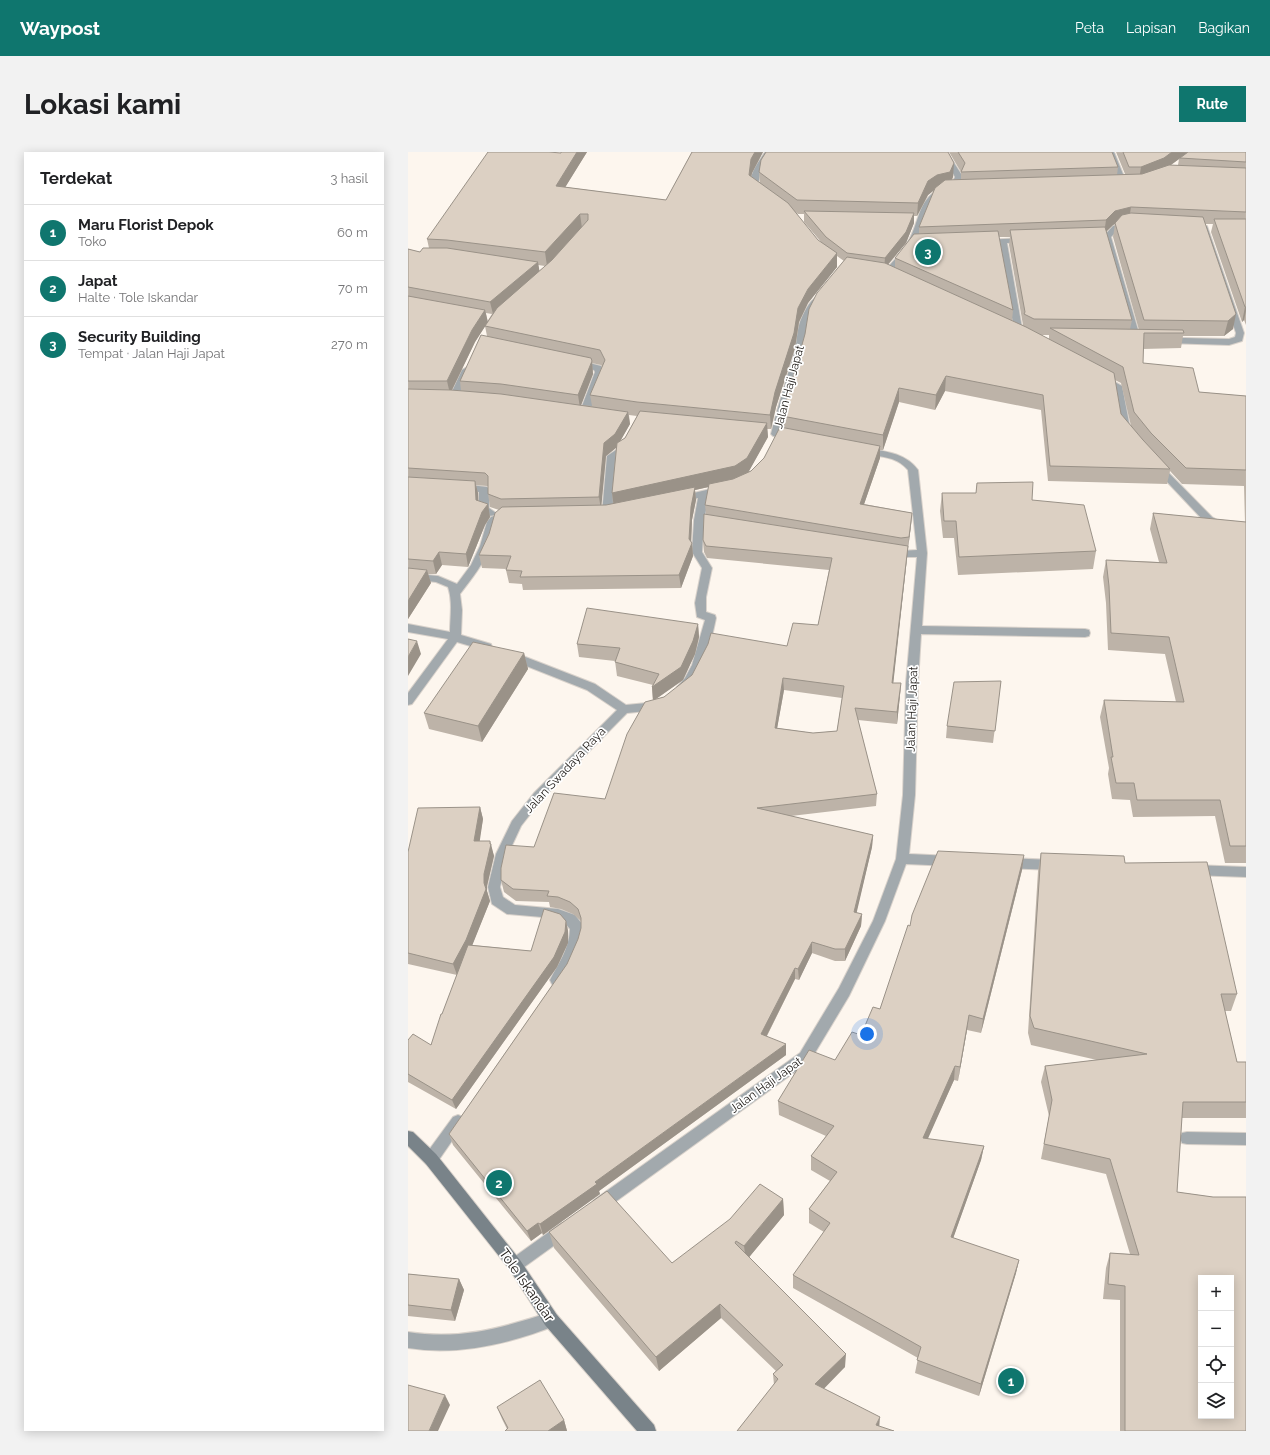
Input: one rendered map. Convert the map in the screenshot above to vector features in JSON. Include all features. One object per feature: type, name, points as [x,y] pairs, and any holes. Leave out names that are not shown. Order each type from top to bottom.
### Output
[{"type":"main road","name":"Tole Iskandar","points":[[408,1137],[431,1159],[515,1265],[551,1320],[648,1431]]},
{"type":"street","points":[[767,196],[754,187],[753,181],[768,152]]},
{"type":"street","points":[[887,275],[916,245],[918,220],[929,200],[934,194],[942,190],[956,189],[958,177],[948,157],[943,152]]},
{"type":"street","points":[[1110,152],[1119,184],[1134,184]]},
{"type":"street","points":[[1129,224],[1208,228],[1240,333],[1239,339],[1229,342],[1132,340],[1103,237],[1116,226],[1129,224]]},
{"type":"street","points":[[972,243],[1032,240]]},
{"type":"street","points":[[1002,241],[1020,332],[1007,329]]},
{"type":"street","name":"Jalan Haji Japat","points":[[799,438],[773,436],[800,348],[804,323],[812,306],[826,288]]},
{"type":"street","points":[[454,398],[470,362]]},
{"type":"street","points":[[568,362],[598,368],[600,372],[584,414]]},
{"type":"street","points":[[1096,375],[1117,386],[1125,428],[1134,440]]},
{"type":"street","points":[[607,513],[612,456],[622,450],[632,433]]},
{"type":"street","name":"Jalan Haji Japat","points":[[592,1209],[805,1057],[844,992],[876,928],[902,859],[909,795],[912,683],[922,553],[913,470],[908,463],[894,457],[851,448]]},
{"type":"street","points":[[1152,462],[1208,518],[1228,531],[1246,534]]},
{"type":"street","points":[[668,502],[733,486]]},
{"type":"street","points":[[453,487],[484,489],[484,510],[502,516]]},
{"type":"street","points":[[676,692],[688,683],[702,655],[711,618],[701,614],[699,605],[705,586],[707,568],[697,552],[699,520],[704,494]]},
{"type":"street","points":[[456,592],[476,566],[495,519],[502,516],[517,515]]},
{"type":"street","points":[[699,520],[710,522]]},
{"type":"street","points":[[878,550],[900,554],[922,553]]},
{"type":"street","points":[[408,576],[438,579],[452,585],[456,592],[457,602],[455,637],[408,701]]},
{"type":"street","points":[[408,628],[455,637],[525,660],[591,687],[624,709],[651,708],[665,700]]},
{"type":"street","points":[[916,630],[1085,633]]},
{"type":"street","name":"Jalan Swadaya Raya","points":[[550,990],[563,971],[570,956],[576,942],[577,928],[570,919],[553,913],[512,910],[497,900],[494,887],[502,854],[516,824],[538,796],[624,709]]},
{"type":"street","points":[[902,859],[965,861]]},
{"type":"street","points":[[997,862],[1068,865]]},
{"type":"street","points":[[1180,870],[1246,872]]},
{"type":"street","points":[[431,1159],[467,1108]]},
{"type":"street","points":[[1187,1138],[1246,1139]]},
{"type":"street","points":[[515,1265],[573,1223]]},
{"type":"street","points":[[408,1340],[453,1345],[493,1338],[551,1320]]},
{"type":"building","points":[[488,152],[577,152],[556,186],[666,200],[692,152],[755,152],[751,159],[749,175],[788,203],[818,240],[837,253],[808,289],[798,308],[794,333],[775,392],[770,415],[637,402],[590,395],[605,360],[600,350],[485,326],[497,308],[552,260],[588,220],[588,214],[580,214],[545,252],[427,239]]},
{"type":"building","points":[[766,152],[948,152],[954,163],[950,172],[937,175],[928,181],[918,203],[797,200],[759,172],[761,160]]},
{"type":"building","points":[[958,152],[1112,152],[1118,167],[961,172],[965,163]]},
{"type":"building","points":[[1123,152],[1172,152],[1164,158],[1141,167],[1129,167]]},
{"type":"building","points":[[1188,152],[1246,152],[1246,162],[1180,158]]},
{"type":"building","points":[[1169,165],[1246,168],[1246,212],[1131,207],[1115,211],[1106,220],[919,227],[935,188],[945,180],[1142,174]]},
{"type":"building","points":[[804,211],[914,213],[906,232],[885,258],[847,253],[826,237]]},
{"type":"building","points":[[1131,213],[1203,217],[1236,314],[1228,321],[1144,320],[1115,223],[1122,215]]},
{"type":"building","points":[[1214,219],[1246,219],[1246,307],[1245,307]]},
{"type":"building","points":[[1105,227],[1132,320],[1034,319],[1024,314],[1025,312],[1010,230]]},
{"type":"building","points":[[998,231],[1013,310],[895,258],[914,234]]},
{"type":"building","points":[[423,248],[447,248],[538,262],[490,302],[408,287],[408,249],[420,252]]},
{"type":"building","points":[[847,257],[885,263],[1026,327],[1114,373],[1121,414],[1170,469],[1050,466],[1043,395],[946,376],[936,395],[899,388],[883,435],[782,416],[805,334],[809,309],[817,293]]},
{"type":"building","points":[[408,296],[485,310],[472,330],[447,381],[408,381]]},
{"type":"building","points":[[1050,328],[1183,330],[1184,333],[1144,333],[1143,363],[1193,368],[1199,392],[1246,396],[1246,470],[1186,468],[1151,433],[1134,412],[1123,367]]},
{"type":"building","points":[[481,335],[591,358],[592,361],[578,395],[501,384],[460,381]]},
{"type":"building","points":[[408,389],[451,390],[501,394],[628,412],[615,434],[604,443],[599,497],[501,499],[488,494],[488,476],[485,473],[408,468]]},
{"type":"building","points":[[640,411],[767,423],[747,458],[735,466],[612,493],[617,443],[625,438]]},
{"type":"building","points":[[780,427],[880,446],[860,504],[912,513],[909,537],[901,538],[705,505],[709,484],[733,479],[751,471],[764,458]]},
{"type":"building","points":[[408,477],[475,481],[476,500],[488,504],[482,512],[466,554],[439,552],[433,561],[408,559]]},
{"type":"building","points":[[1033,482],[1032,500],[1084,505],[1096,551],[959,557],[956,521],[944,521],[942,493],[976,493],[977,483]]},
{"type":"building","points":[[695,487],[691,507],[689,539],[692,543],[679,575],[520,577],[522,571],[506,570],[511,556],[479,555],[489,534],[495,513],[502,507],[606,505]]},
{"type":"building","points":[[1153,513],[1246,522],[1246,846],[1230,846],[1220,800],[1137,800],[1134,783],[1116,783],[1111,757],[1113,757],[1104,700],[1184,702],[1169,637],[1111,633],[1109,586],[1106,560],[1167,563]]},
{"type":"building","points":[[704,514],[908,546],[892,683],[901,683],[897,712],[855,708],[877,794],[757,808],[873,835],[854,912],[862,914],[845,949],[835,949],[812,942],[798,969],[795,968],[761,1034],[786,1044],[595,1182],[597,1184],[540,1224],[538,1223],[527,1231],[449,1134],[567,964],[581,928],[581,918],[578,909],[570,902],[558,897],[547,896],[549,891],[513,889],[501,880],[501,868],[506,845],[534,847],[554,793],[605,799],[627,734],[645,702],[664,697],[692,675],[708,644],[711,633],[787,646],[793,623],[818,625],[832,558],[706,546],[703,540]],"holes":[[[783,678],[844,686],[837,731],[813,733],[775,728]]]},
{"type":"building","points":[[408,568],[427,570],[408,601]]},
{"type":"building","points":[[587,608],[698,624],[693,641],[681,667],[652,687],[659,674],[615,662],[620,648],[577,644]]},
{"type":"building","points":[[408,639],[417,641],[408,657]]},
{"type":"building","points":[[473,642],[524,653],[478,726],[424,713]]},
{"type":"building","points":[[1001,681],[995,731],[947,726],[954,682]]},
{"type":"building","points":[[480,807],[474,841],[490,841],[491,844],[484,874],[486,889],[466,940],[453,964],[408,953],[408,852],[418,808]]},
{"type":"building","points":[[938,851],[1024,855],[983,1019],[969,1015],[960,1067],[955,1066],[923,1138],[984,1146],[951,1237],[1019,1260],[981,1384],[917,1360],[921,1347],[793,1275],[830,1223],[809,1209],[837,1172],[811,1156],[834,1126],[778,1101],[809,1050],[835,1060],[852,1032],[861,1035],[873,1007],[880,1009],[908,925],[910,926],[912,915]]},
{"type":"building","points":[[1041,853],[1124,856],[1125,863],[1207,862],[1237,994],[1221,994],[1237,1062],[1246,1062],[1246,1102],[1183,1102],[1177,1192],[1213,1197],[1246,1197],[1246,1431],[1125,1431],[1125,1286],[1108,1284],[1110,1253],[1139,1255],[1110,1159],[1044,1144],[1052,1100],[1045,1066],[1147,1054],[1034,1028],[1030,1016]]},
{"type":"building","points":[[544,909],[560,914],[566,921],[565,932],[554,957],[452,1100],[408,1074],[408,1040],[413,1034],[431,1045],[441,1014],[468,945],[531,951]]},
{"type":"building","points":[[760,1184],[783,1199],[744,1246],[736,1241],[735,1243],[846,1354],[815,1384],[880,1417],[876,1425],[894,1431],[737,1431],[778,1379],[773,1374],[783,1365],[720,1304],[656,1357],[549,1232],[607,1191],[672,1263],[730,1219]]},
{"type":"building","points":[[408,1274],[459,1279],[451,1310],[408,1305]]},
{"type":"building","points":[[540,1380],[564,1420],[548,1431],[505,1431],[508,1428],[497,1407]]},
{"type":"building","points":[[408,1385],[445,1395],[429,1431],[408,1431]]},
{"type":"place","name":"Security Building","points":[[928,252]]},
{"type":"place","name":"Japat","points":[[499,1183]]},
{"type":"place","name":"Maru Florist Depok","points":[[1011,1381]]}]
